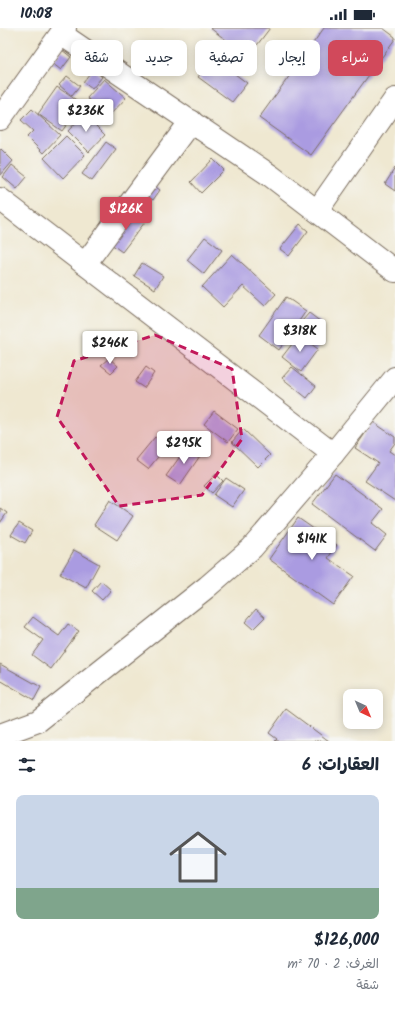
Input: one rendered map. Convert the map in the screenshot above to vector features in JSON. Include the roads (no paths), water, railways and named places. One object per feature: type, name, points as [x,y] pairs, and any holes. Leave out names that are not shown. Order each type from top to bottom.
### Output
[{"type":"street","points":[[0,119],[63,31],[272,176],[395,271]]},
{"type":"street","points":[[317,211],[395,99]]},
{"type":"street","points":[[85,264],[191,121]]},
{"type":"street","points":[[0,199],[333,454]]},
{"type":"street","points":[[0,735],[38,721],[218,578],[252,548],[333,454],[395,378]]}]
